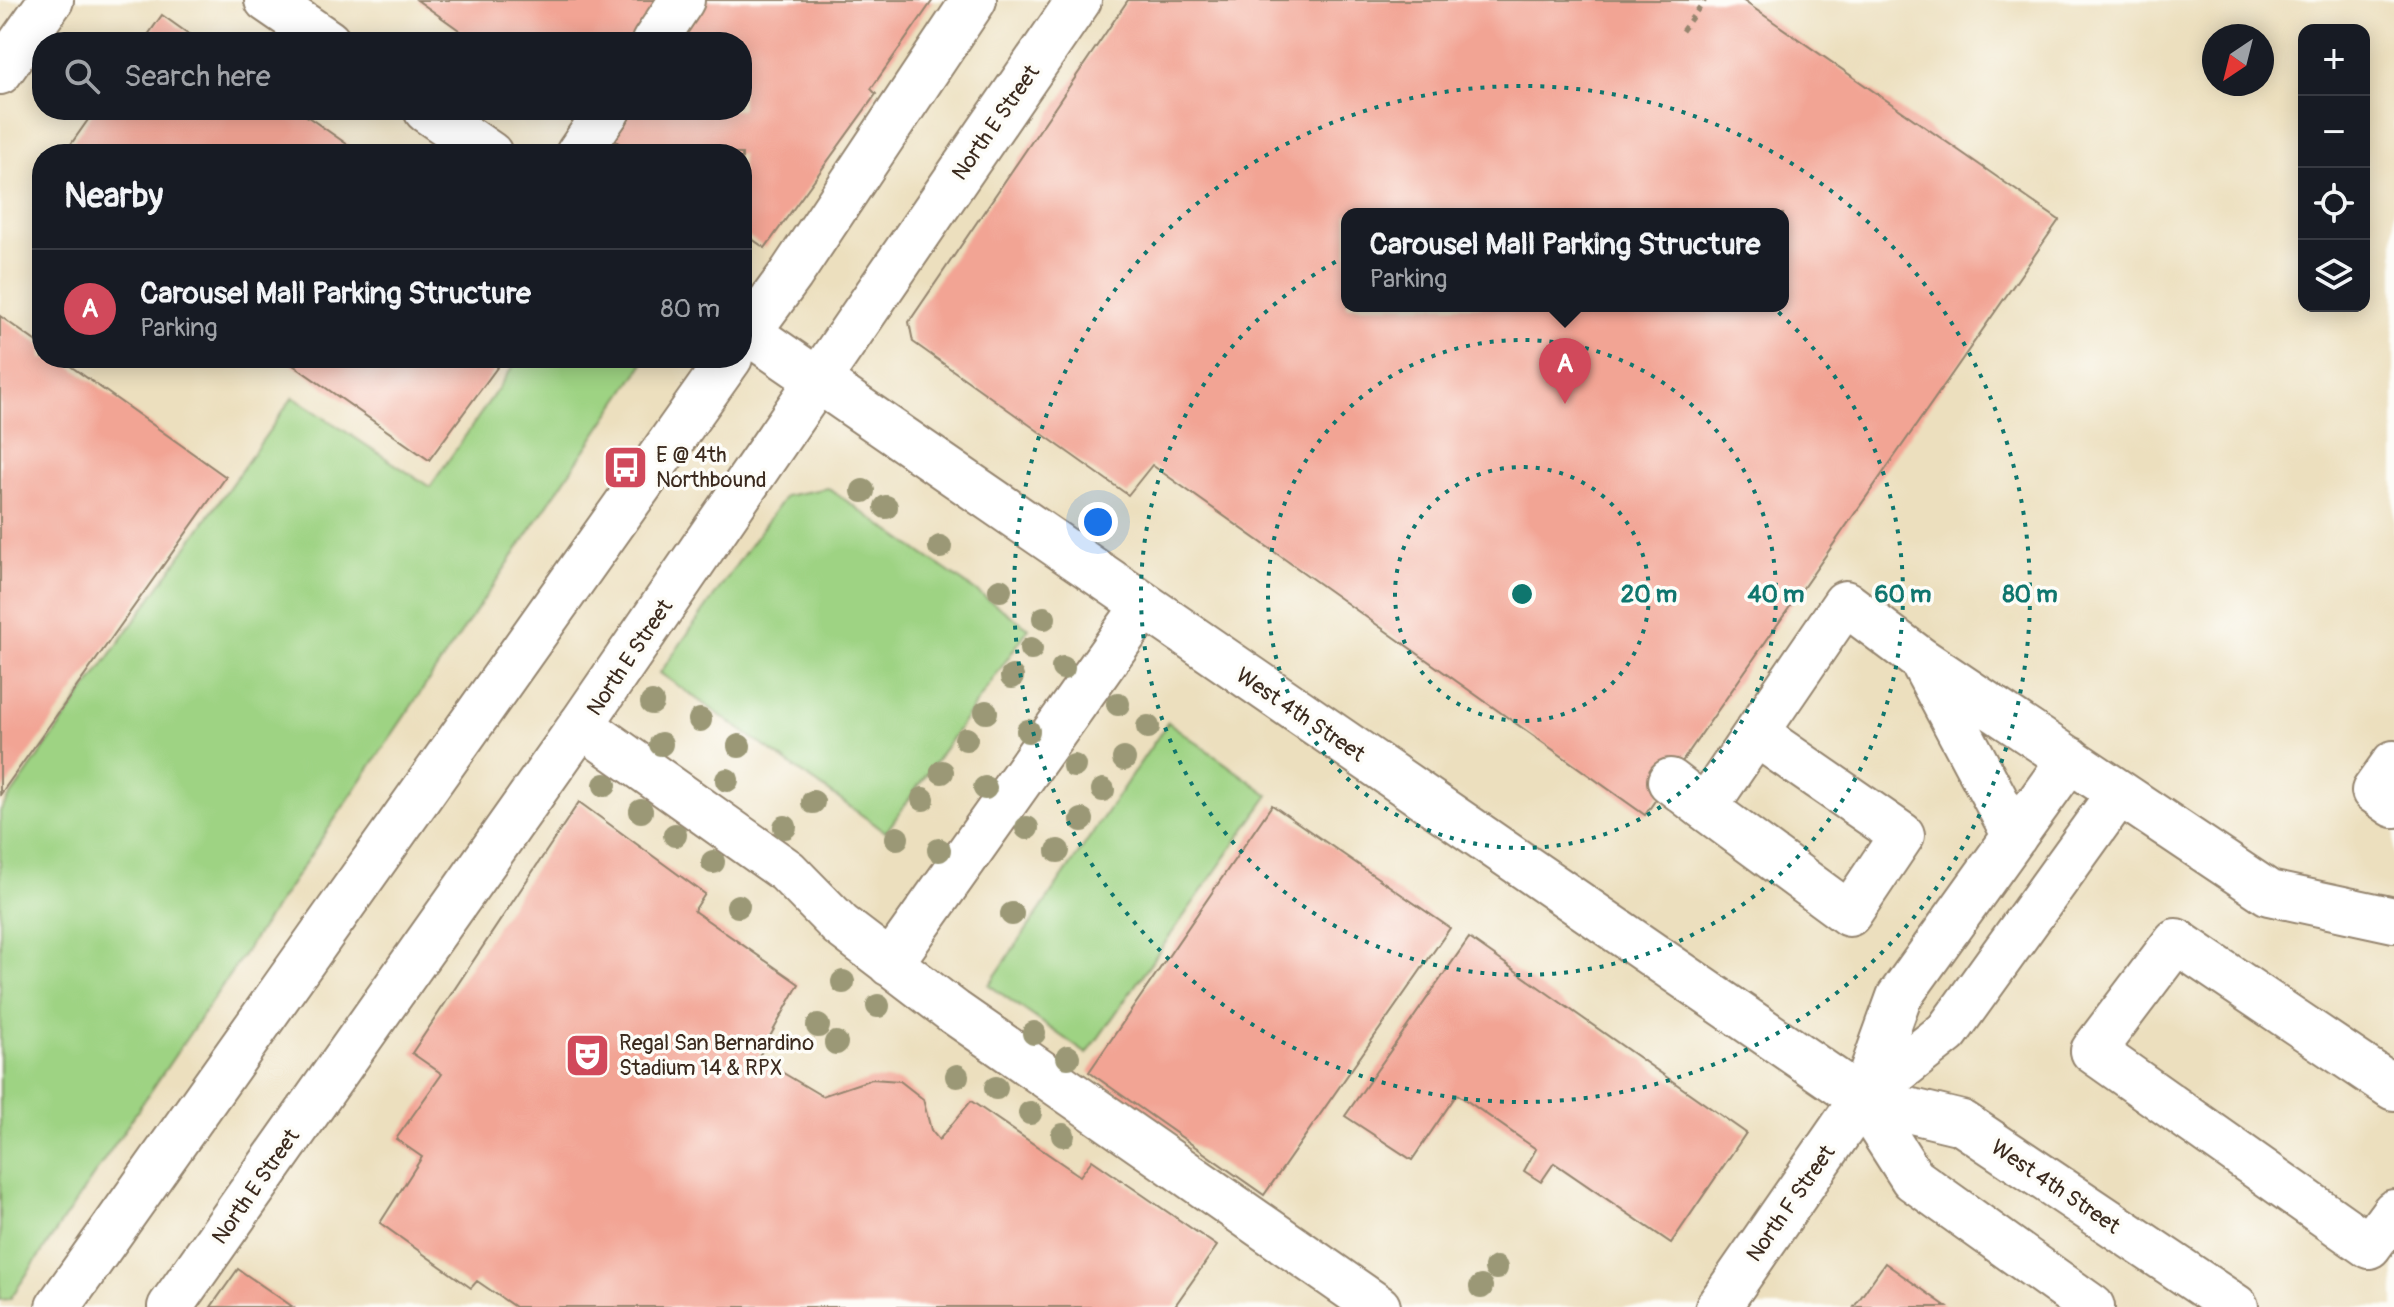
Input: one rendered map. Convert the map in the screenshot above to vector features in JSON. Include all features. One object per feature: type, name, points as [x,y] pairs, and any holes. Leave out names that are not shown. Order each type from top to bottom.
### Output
[{"type":"main road","points":[[0,72],[51,0]]},
{"type":"main road","points":[[267,0],[313,32]]},
{"type":"main road","points":[[661,32],[682,0]]},
{"type":"main road","points":[[752,324],[974,0]]},
{"type":"main road","name":"North E Street","points":[[170,1307],[581,725],[1079,0]]},
{"type":"main road","points":[[441,120],[475,144]]},
{"type":"main road","points":[[585,144],[601,120]]},
{"type":"main road","name":"West 4th Street","points":[[752,346],[817,381],[1862,1099],[1962,1123],[2236,1307]]},
{"type":"main road","points":[[58,1307],[721,368]]},
{"type":"main road","points":[[1705,808],[1845,603],[1921,660],[2269,893],[2394,920]]},
{"type":"main road","points":[[890,964],[1144,606]]},
{"type":"main road","points":[[1921,660],[2015,836]]},
{"type":"main road","points":[[581,725],[787,871],[840,925],[890,964],[1378,1307]]},
{"type":"main road","points":[[1670,781],[1849,914],[1902,835],[1756,734]]},
{"type":"main road","points":[[1862,1099],[1899,997],[2070,759]]},
{"type":"main road","points":[[2394,763],[2374,791],[2394,805]]},
{"type":"main road","points":[[1862,1099],[1947,1032],[2119,793]]},
{"type":"main road","points":[[2394,1088],[2176,941],[2093,1051],[2382,1255],[2394,1212]]},
{"type":"main road","name":"West 4th Street","points":[[1862,1099],[1913,1179],[2092,1307]]},
{"type":"main road","name":"North F Street","points":[[1718,1307],[1862,1099]]},
{"type":"path","points":[[1682,31],[1705,0]]},
{"type":"green space","points":[[512,368],[640,368],[10,1299],[0,1300],[0,811],[293,397],[430,487]]},
{"type":"green space","points":[[828,488],[1029,628],[886,832],[660,673],[785,496]]},
{"type":"green space","points":[[1168,722],[1269,795],[1087,1054],[989,985]]},
{"type":"building","points":[[417,0],[671,0],[648,32],[462,32]]},
{"type":"building","points":[[704,0],[933,0],[871,89],[876,94],[765,248],[752,239],[752,144],[620,144],[609,136],[620,120],[752,120],[752,32],[682,32]]},
{"type":"building","points":[[1128,0],[1742,0],[2059,220],[1645,815],[1152,465],[1128,495],[913,342],[909,322]]},
{"type":"building","points":[[162,15],[186,32],[150,32]]},
{"type":"building","points":[[88,120],[312,120],[347,144],[71,144]]},
{"type":"building","points":[[0,316],[32,339],[32,368],[73,368],[226,477],[0,795]]},
{"type":"building","points":[[297,368],[497,368],[429,460]]},
{"type":"building","name":"Regal San Bernardino Stadium 14 & RPX","points":[[579,802],[705,894],[694,911],[799,984],[758,1058],[822,1096],[872,1079],[900,1081],[923,1099],[931,1130],[939,1140],[971,1101],[1080,1176],[1092,1160],[1217,1246],[1174,1307],[515,1307],[477,1281],[471,1288],[380,1223],[422,1157],[396,1139],[442,1074],[412,1053]]},
{"type":"building","points":[[1272,805],[1450,928],[1264,1195],[1089,1072]]},
{"type":"building","points":[[1469,938],[1746,1133],[1671,1243],[1554,1163],[1541,1182],[1524,1171],[1536,1149],[1457,1094],[1412,1160],[1345,1116]]},
{"type":"building","points":[[1885,1263],[1947,1307],[1854,1307]]},
{"type":"building","points":[[238,1269],[293,1307],[211,1307]]},
{"type":"place","name":"Carousel Mall Parking Structure","points":[[1565,404]]},
{"type":"place","name":"E @ 4th Northbound","points":[[625,467]]},
{"type":"place","name":"Regal San Bernardino Stadium 14 & RPX","points":[[588,1055]]}]
